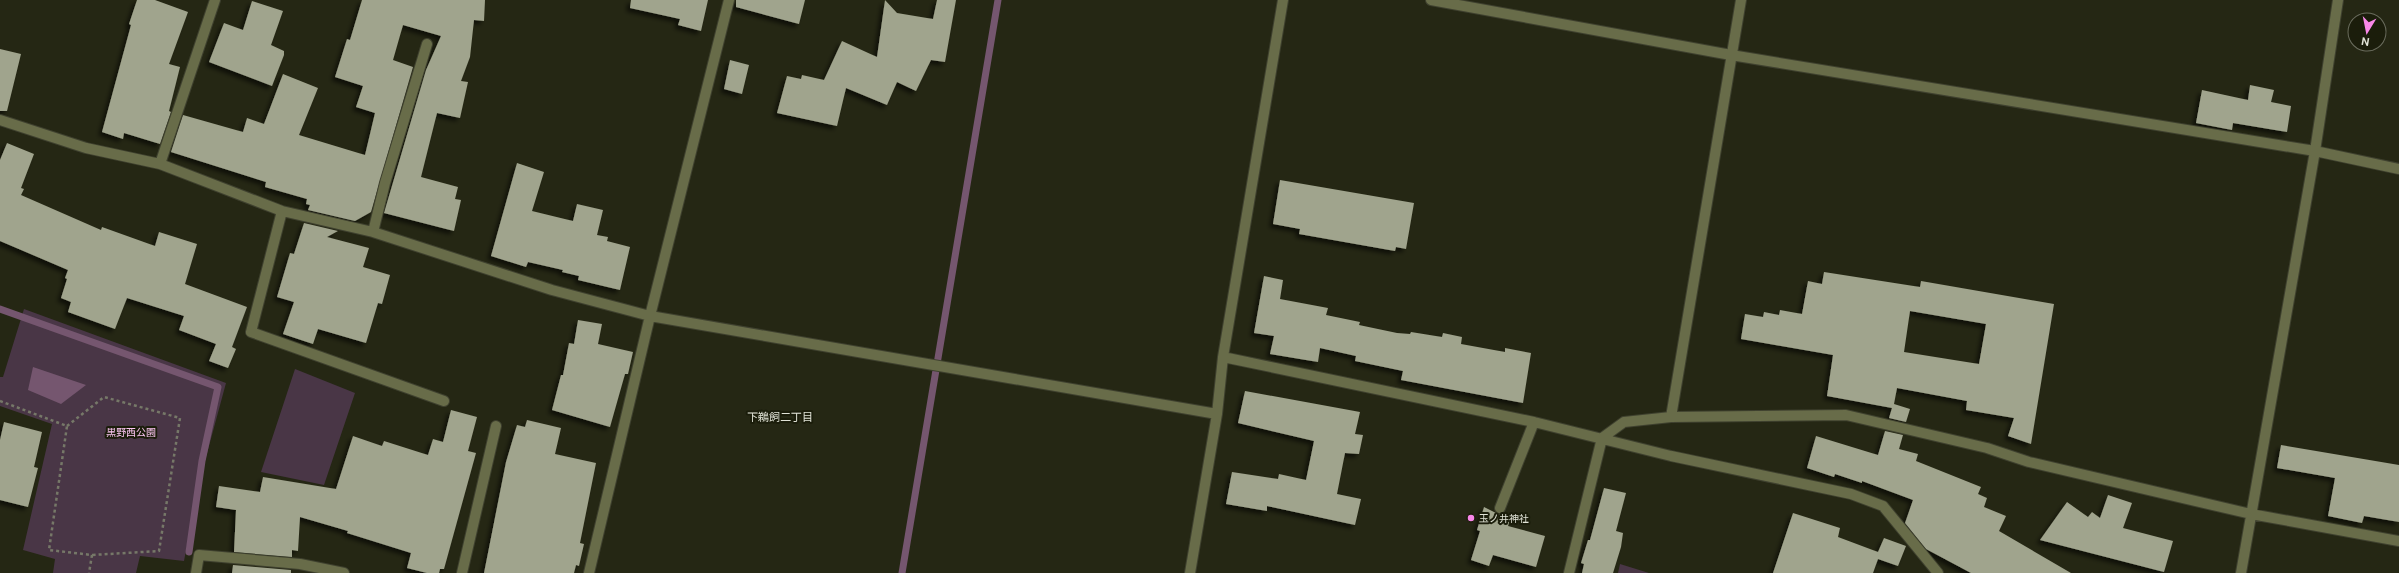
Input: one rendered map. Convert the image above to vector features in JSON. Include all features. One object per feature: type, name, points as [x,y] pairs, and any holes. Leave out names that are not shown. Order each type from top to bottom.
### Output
[{"type":"street","points":[[160,164],[215,0]]},
{"type":"street","points":[[589,573],[650,316],[729,0]]},
{"type":"street","points":[[1190,573],[1217,414],[1223,357],[1283,0]]},
{"type":"street","points":[[1431,0],[1731,55],[2315,151],[2399,169]]},
{"type":"street","points":[[1671,417],[1741,0]]},
{"type":"street","points":[[2241,573],[2315,151],[2338,0]]},
{"type":"street","points":[[373,232],[384,183],[427,44]]},
{"type":"street","points":[[1,123],[86,148],[160,164],[282,211],[373,232],[552,290],[650,316],[1217,414]]},
{"type":"street","points":[[282,211],[251,332],[444,401]]},
{"type":"street","points":[[1223,357],[1534,422],[1671,456],[1851,494],[1883,506],[1938,573]]},
{"type":"street","points":[[1569,573],[1602,438],[1624,422],[1671,417],[1846,415],[1987,448],[2029,462],[2251,514],[2399,541]]},
{"type":"street","points":[[1500,508],[1534,422]]},
{"type":"street","points":[[462,573],[496,426]]},
{"type":"street","points":[[196,573],[199,555],[300,564],[344,573]]},
{"type":"path","points":[[104,397],[180,418],[160,551],[92,555],[49,550],[66,426],[104,397]]},
{"type":"path","points":[[0,401],[66,426]]},
{"type":"path","points":[[88,573],[92,555]]},
{"type":"green space","name":"黒野西公園","points":[[24,309],[226,383],[199,483],[184,561],[140,556],[136,573],[53,573],[55,559],[23,550],[52,424],[0,406],[0,377],[3,377]]},
{"type":"green space","points":[[295,369],[355,393],[324,485],[261,472]]},
{"type":"green space","points":[[1620,564],[1649,573],[1618,573]]},
{"type":"shaded area","points":[[33,367],[86,385],[61,404],[28,390]]},
{"type":"building","points":[[137,0],[155,0],[188,12],[169,64],[180,67],[169,111],[171,112],[160,144],[124,133],[123,139],[102,132],[131,25],[129,24]]},
{"type":"building","points":[[362,0],[485,0],[484,21],[474,20],[470,57],[461,81],[468,82],[460,118],[437,113],[421,177],[458,187],[455,199],[461,200],[454,231],[384,213],[426,70],[441,36],[403,25],[393,60],[413,67],[371,212],[355,221],[308,210],[310,205],[306,204],[307,199],[265,187],[266,182],[171,152],[183,115],[243,132],[247,118],[264,124],[283,74],[318,88],[299,135],[365,155],[375,113],[356,107],[363,86],[335,77],[347,39],[350,40]]},
{"type":"building","points":[[631,0],[708,0],[701,31],[678,25],[680,19],[630,8]]},
{"type":"building","points":[[736,0],[805,0],[799,24],[736,7]]},
{"type":"building","points":[[885,0],[897,13],[933,19],[937,0],[956,0],[945,62],[931,60],[916,91],[897,82],[887,105],[846,88],[837,126],[777,113],[787,76],[801,79],[802,75],[824,80],[842,41],[877,57]]},
{"type":"building","points":[[252,1],[283,11],[271,45],[284,51],[284,55],[272,86],[209,62],[224,23],[243,30]]},
{"type":"building","points":[[0,49],[21,54],[7,111],[0,111]]},
{"type":"building","points":[[730,60],[749,65],[742,94],[724,89]]},
{"type":"building","points":[[2250,85],[2274,90],[2271,102],[2291,106],[2287,132],[2233,123],[2232,130],[2196,123],[2202,90],[2248,100]]},
{"type":"building","points":[[7,143],[34,154],[21,188],[24,189],[21,195],[101,230],[102,227],[155,246],[159,232],[197,244],[185,284],[247,307],[232,347],[236,349],[228,368],[209,361],[216,344],[179,330],[184,316],[127,298],[115,329],[68,312],[71,302],[61,298],[67,279],[65,278],[68,270],[0,241],[0,160]]},
{"type":"building","points":[[517,163],[544,172],[532,211],[573,221],[577,204],[603,210],[597,235],[608,237],[607,241],[630,247],[620,290],[578,280],[579,276],[562,272],[563,270],[528,262],[526,267],[491,256]]},
{"type":"building","points":[[1280,180],[1414,203],[1406,249],[1396,247],[1395,251],[1299,234],[1300,229],[1273,224]]},
{"type":"building","points":[[304,223],[338,231],[327,237],[369,248],[363,267],[390,275],[382,304],[378,303],[366,343],[318,329],[313,344],[283,334],[294,302],[277,297],[290,253],[294,254]]},
{"type":"building","points":[[1824,272],[1920,287],[1921,281],[2054,304],[2031,444],[2008,436],[2014,418],[1966,410],[1967,401],[1897,388],[1894,404],[1910,409],[1906,422],[1889,418],[1892,408],[1827,396],[1833,355],[1741,339],[1745,314],[1763,317],[1764,312],[1779,315],[1780,310],[1802,314],[1808,281],[1822,284]],"holes":[[[1910,311],[1986,324],[1979,364],[1904,352]]]},
{"type":"building","points":[[1264,276],[1283,280],[1280,299],[1328,308],[1326,315],[1360,322],[1359,325],[1397,333],[1410,334],[1411,332],[1442,337],[1443,333],[1462,337],[1461,344],[1505,352],[1505,348],[1531,353],[1523,403],[1401,380],[1403,371],[1355,361],[1356,356],[1320,348],[1318,362],[1270,354],[1274,336],[1254,333]]},
{"type":"building","points":[[578,320],[602,324],[598,344],[633,352],[628,374],[625,374],[610,427],[552,410],[561,375],[563,375],[569,343],[574,344]]},
{"type":"building","points":[[1245,391],[1360,412],[1355,434],[1363,435],[1359,454],[1345,453],[1337,494],[1361,499],[1355,525],[1267,506],[1267,511],[1226,504],[1232,472],[1278,479],[1279,474],[1306,480],[1314,441],[1238,423]]},
{"type":"building","points":[[451,410],[477,417],[468,451],[476,453],[444,569],[440,569],[439,573],[427,573],[407,568],[411,553],[347,533],[348,531],[300,517],[298,551],[292,550],[292,557],[234,552],[236,510],[216,507],[219,486],[260,492],[263,477],[336,489],[353,436],[382,446],[384,441],[428,455],[433,439],[443,442]]},
{"type":"building","points":[[527,420],[561,428],[555,454],[596,463],[580,543],[584,544],[579,566],[576,565],[574,573],[484,573],[506,462],[517,425],[525,427]]},
{"type":"building","points":[[4,422],[42,432],[34,467],[38,468],[28,507],[0,500],[0,440]]},
{"type":"building","points":[[1885,431],[1903,435],[1899,449],[1918,454],[1916,461],[1981,487],[1978,494],[1987,498],[1984,507],[2006,516],[1999,531],[2071,573],[1971,573],[1926,549],[1905,523],[1913,500],[1862,481],[1862,483],[1835,474],[1834,477],[1807,468],[1816,436],[1878,455]]},
{"type":"building","points":[[2281,445],[2399,465],[2399,522],[2364,516],[2362,523],[2328,516],[2335,478],[2277,468]]},
{"type":"building","points":[[1604,488],[1626,493],[1616,531],[1623,533],[1621,547],[1613,573],[1582,573],[1584,564],[1581,563],[1588,540],[1590,540]]},
{"type":"building","points":[[2108,495],[2132,503],[2123,528],[2173,541],[2164,572],[2040,540],[2067,502],[2088,517],[2092,512],[2100,518]]},
{"type":"building","points":[[1484,507],[1498,514],[1511,516],[1508,526],[1545,536],[1536,567],[1493,555],[1489,566],[1471,560],[1480,531],[1477,530]]},
{"type":"building","points":[[1793,513],[1840,528],[1838,537],[1878,552],[1884,538],[1906,546],[1898,566],[1878,559],[1873,573],[1773,573]]},
{"type":"building","points":[[233,565],[291,570],[291,573],[232,573]]},
{"type":"waterway","points":[[902,573],[998,0]]},
{"type":"waterway","points":[[0,309],[218,387],[202,461],[189,552]]},
{"type":"place","name":"玉ノ井神社","points":[[1471,518]]},
{"type":"district","name":"下鵜飼二丁目","points":[[780,417]]}]
